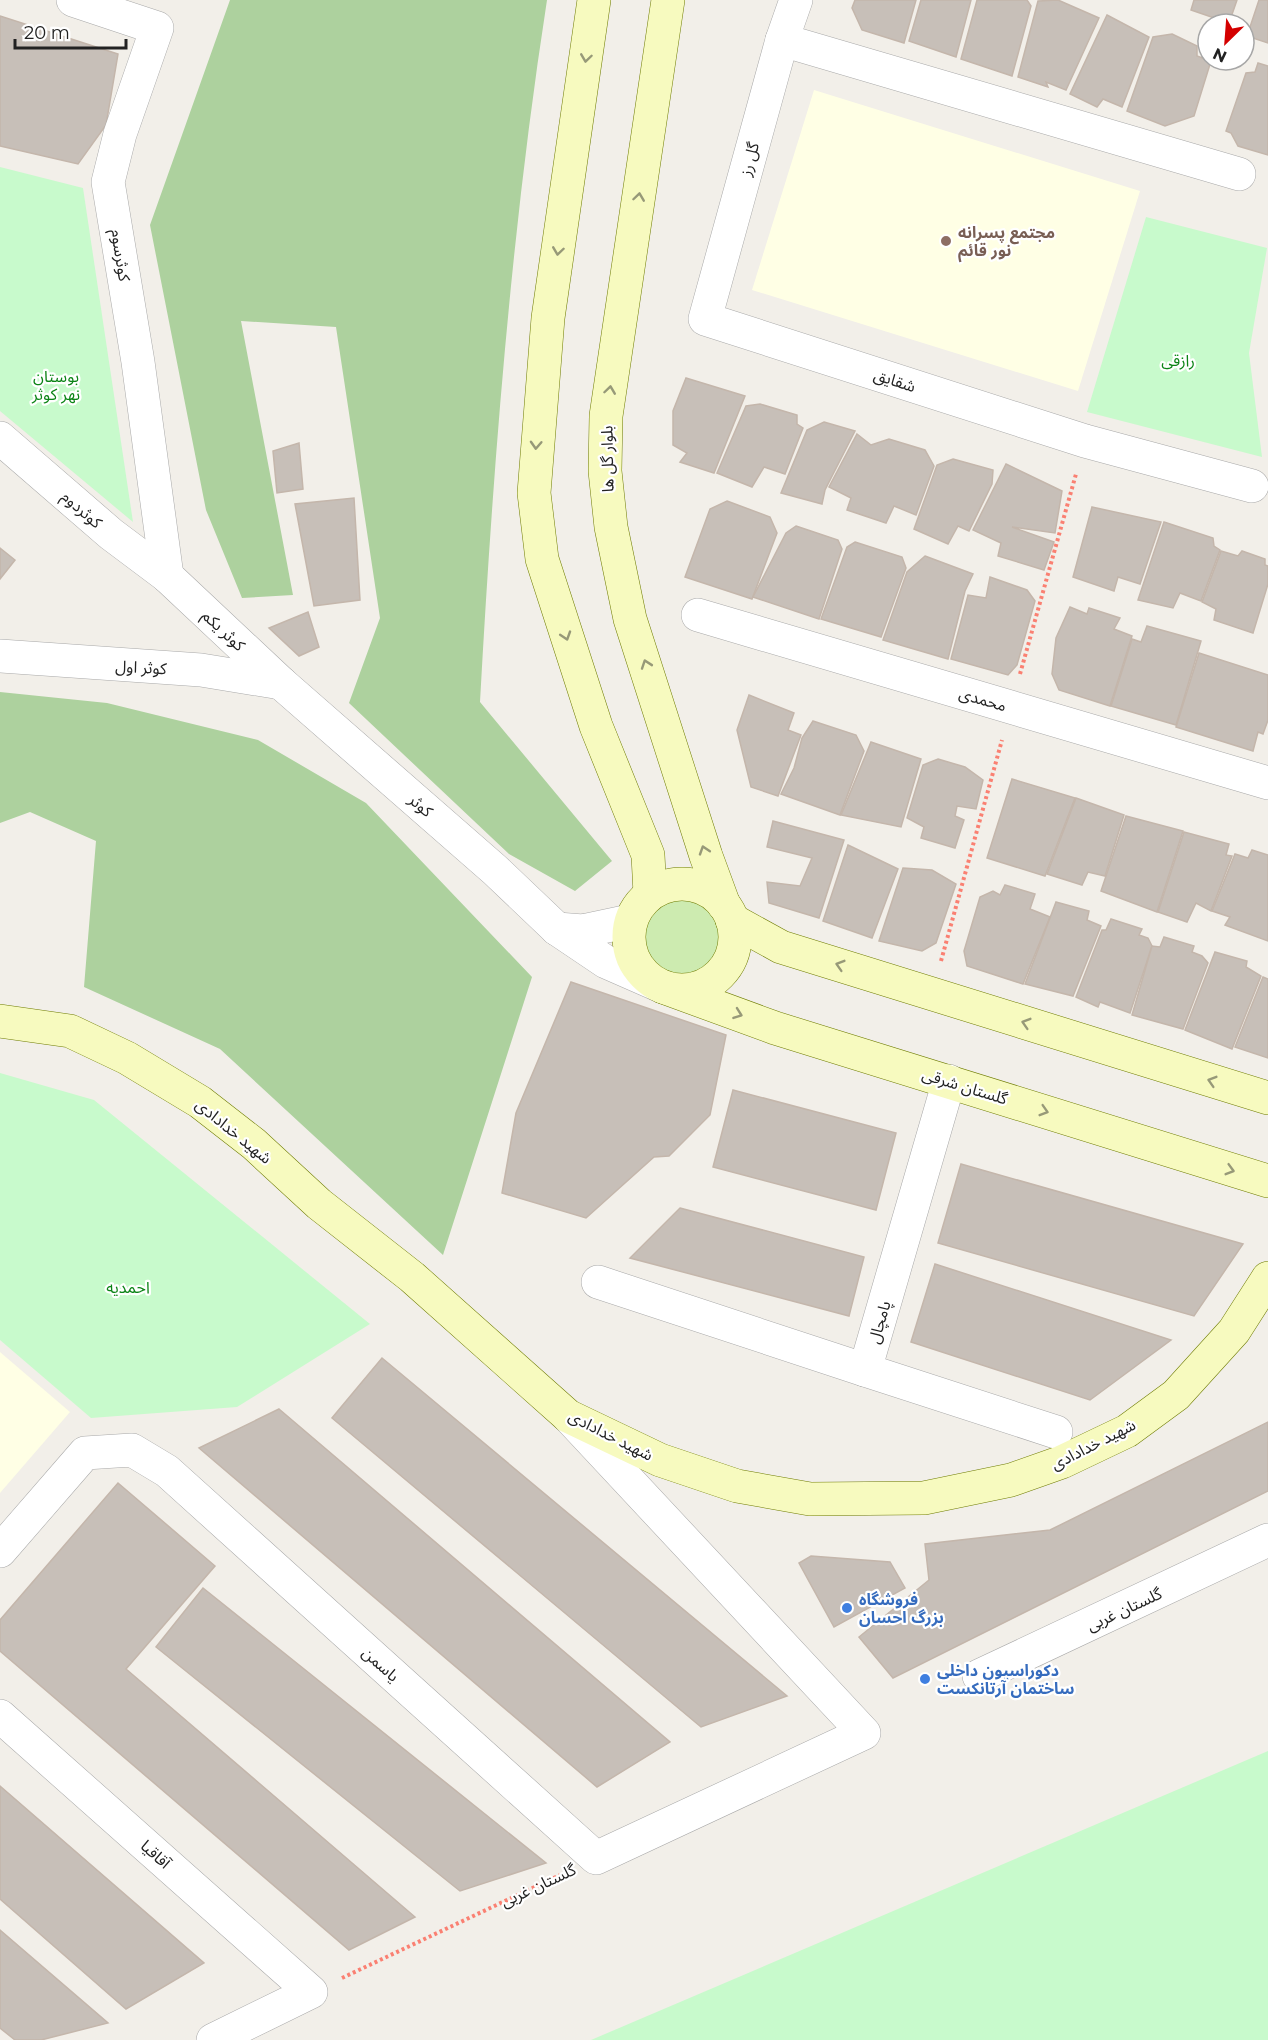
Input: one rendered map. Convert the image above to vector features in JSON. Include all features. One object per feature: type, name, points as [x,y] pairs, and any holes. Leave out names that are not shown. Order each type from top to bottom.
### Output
[{"type":"main road","points":[[594,0],[548,318],[534,493],[542,558],[596,726],[648,855],[650,894]]},
{"type":"main road","name":"بلوار گل ها","points":[[668,0],[606,416],[605,471],[611,527],[630,619],[706,856],[728,913]]},
{"type":"main road","points":[[728,913],[735,937],[732,954],[718,975],[697,988],[680,991],[663,987],[643,974],[630,953],[628,937],[630,921],[638,906],[650,894],[664,887],[681,884],[698,886],[713,894],[728,913],[782,947],[1268,1098]]},
{"type":"main road","name":"گلستان شرقی","points":[[663,987],[775,1028],[1268,1181]]},
{"type":"main road","name":"شهید خدادادی","points":[[0,1021],[70,1031],[127,1058],[200,1102],[254,1143],[319,1204],[412,1276],[568,1416],[660,1460],[737,1486],[810,1499],[924,1498],[1011,1480],[1062,1462],[1126,1431],[1176,1395],[1234,1331],[1268,1278]]},
{"type":"street","name":"کوثرسوم","points":[[73,0],[157,28],[120,134],[108,182],[136,351],[167,576]]},
{"type":"street","name":"گل رز","points":[[705,319],[782,40],[796,0]]},
{"type":"street","points":[[782,40],[1239,174]]},
{"type":"street","name":"شقایق","points":[[705,319],[1085,441],[1252,486]]},
{"type":"street","name":"کوثردوم","points":[[0,438],[111,534],[167,576]]},
{"type":"street","name":"کوثر یکم","points":[[167,576],[282,683]]},
{"type":"street","name":"محمدی","points":[[698,615],[1268,783]]},
{"type":"street","name":"کوثر اول","points":[[0,656],[201,670],[282,683]]},
{"type":"street","name":"کوثر","points":[[282,683],[486,862],[557,929],[606,962],[663,987]]},
{"type":"street","points":[[557,929],[583,931],[630,921]]},
{"type":"street","name":"پامچال","points":[[865,1370],[949,1081]]},
{"type":"street","points":[[598,1282],[1056,1432]]},
{"type":"street","name":"گلستان غربی","points":[[568,1416],[864,1733],[596,1858]]},
{"type":"street","name":"یاسمن","points":[[0,1551],[85,1453],[132,1450],[166,1470],[596,1858]]},
{"type":"street","name":"گلستان غربی","points":[[979,1676],[1268,1540]]},
{"type":"street","name":"آقاقیا","points":[[0,1716],[311,1992]]},
{"type":"street","points":[[213,2040],[311,1992]]},
{"type":"path","name":"گلستان غربی","points":[[311,1992],[596,1858]]},
{"type":"shaded area","name":"مجتمع پسرانه نور قائم","points":[[814,90],[1140,191],[1078,391],[752,290]]},
{"type":"shaded area","points":[[0,1352],[70,1412],[0,1493]]},
{"type":"green space","points":[[230,0],[547,0],[513,262],[497,438],[480,702],[612,861],[575,891],[509,854],[349,703],[380,618],[336,327],[241,321],[293,595],[242,598],[206,510],[150,225]]},
{"type":"green space","name":"بوستان نهر کوثر","points":[[0,167],[83,188],[133,522],[0,411]]},
{"type":"green space","name":"رازقی","points":[[1146,217],[1267,248],[1249,353],[1262,457],[1087,412]]},
{"type":"green space","points":[[0,692],[107,703],[258,740],[366,803],[532,977],[443,1255],[220,1049],[84,987],[96,841],[30,812],[0,823]]},
{"type":"green space","points":[[681,893],[705,900],[717,912],[724,936],[717,960],[705,972],[681,979],[657,972],[645,960],[638,936],[645,912],[657,900]]},
{"type":"green space","name":"احمدیه","points":[[0,1073],[94,1100],[370,1324],[237,1407],[91,1418],[0,1340]]},
{"type":"green space","points":[[1268,1751],[1268,2040],[591,2040]]},
{"type":"building","points":[[855,0],[916,0],[904,43],[862,30],[852,8]]},
{"type":"building","points":[[921,0],[971,0],[956,57],[909,41]]},
{"type":"building","points":[[977,0],[1027,0],[1031,6],[1012,76],[961,59]]},
{"type":"building","points":[[1058,0],[1099,18],[1066,90],[1046,82],[1048,87],[1018,77],[1038,1]]},
{"type":"building","points":[[1194,0],[1237,0],[1233,12],[1191,10]]},
{"type":"building","points":[[1259,0],[1268,0],[1268,43],[1256,39],[1255,12]]},
{"type":"building","points":[[1107,15],[1149,37],[1122,107],[1103,99],[1097,107],[1070,94]]},
{"type":"building","points":[[0,16],[118,54],[106,125],[78,164],[0,146]]},
{"type":"building","points":[[1172,34],[1196,46],[1196,72],[1208,72],[1194,116],[1165,126],[1127,111],[1153,37]]},
{"type":"building","points":[[1258,63],[1268,66],[1268,155],[1238,146],[1231,133],[1226,131],[1246,73],[1256,72]]},
{"type":"building","points":[[686,378],[745,396],[714,473],[680,462],[687,453],[673,445],[673,411]]},
{"type":"building","points":[[760,404],[797,415],[797,424],[803,428],[785,474],[764,467],[752,487],[717,473],[746,406]]},
{"type":"building","points":[[824,422],[855,431],[825,490],[822,504],[781,493],[807,430]]},
{"type":"building","points":[[857,434],[871,445],[889,439],[925,450],[934,466],[916,515],[894,506],[886,523],[847,510],[851,498],[829,487]]},
{"type":"building","points":[[299,443],[303,489],[277,493],[273,451]]},
{"type":"building","points":[[953,459],[993,470],[992,484],[969,531],[958,526],[948,544],[914,529],[937,465]]},
{"type":"building","points":[[1006,464],[1062,491],[1055,533],[1012,527],[1054,542],[1044,570],[998,556],[1001,543],[973,530]]},
{"type":"building","points":[[354,498],[360,600],[314,606],[295,504]]},
{"type":"building","points":[[727,501],[770,517],[777,533],[752,599],[685,577],[710,509]]},
{"type":"building","points":[[1092,507],[1161,522],[1140,584],[1118,577],[1114,591],[1073,577]]},
{"type":"building","points":[[1164,522],[1213,538],[1214,546],[1220,550],[1201,601],[1180,593],[1173,608],[1138,600]]},
{"type":"building","points":[[796,526],[838,540],[842,549],[819,619],[753,597],[786,533]]},
{"type":"building","points":[[855,542],[902,557],[906,568],[881,637],[821,619],[847,547]]},
{"type":"building","points":[[0,548],[15,560],[0,579]]},
{"type":"building","points":[[1221,551],[1238,556],[1242,551],[1265,559],[1265,565],[1268,566],[1268,584],[1253,633],[1214,620],[1216,609],[1202,602]]},
{"type":"building","points":[[925,556],[973,574],[965,591],[948,659],[883,640],[907,572]]},
{"type":"building","points":[[990,577],[1027,590],[1035,601],[1017,665],[1008,675],[951,659],[968,595],[986,598]]},
{"type":"building","points":[[1070,607],[1087,614],[1089,608],[1120,618],[1114,629],[1132,636],[1110,706],[1059,690],[1052,674],[1056,638]]},
{"type":"building","points":[[308,612],[319,647],[299,656],[269,628]]},
{"type":"building","points":[[1147,626],[1201,641],[1176,725],[1111,706],[1132,639],[1141,642]]},
{"type":"building","points":[[1199,653],[1268,675],[1268,720],[1263,734],[1258,732],[1253,751],[1176,727]]},
{"type":"building","points":[[749,695],[794,713],[788,730],[801,735],[778,796],[751,787],[737,730]]},
{"type":"building","points":[[813,721],[856,735],[864,751],[840,815],[781,794],[794,768],[802,738]]},
{"type":"building","points":[[871,742],[921,759],[901,827],[841,815]]},
{"type":"building","points":[[938,759],[965,767],[983,780],[976,809],[957,806],[955,816],[964,820],[955,848],[921,838],[924,827],[907,818],[923,765]]},
{"type":"building","points":[[1012,779],[1075,798],[1045,876],[987,858]]},
{"type":"building","points":[[1076,798],[1124,815],[1105,876],[1088,872],[1082,885],[1047,874]]},
{"type":"building","points":[[1126,816],[1183,831],[1157,912],[1101,891]]},
{"type":"building","points":[[773,821],[844,840],[819,918],[769,903],[767,882],[800,886],[812,858],[767,847]]},
{"type":"building","points":[[1184,832],[1229,844],[1226,855],[1232,856],[1211,911],[1196,903],[1187,922],[1158,912]]},
{"type":"building","points":[[848,845],[898,869],[872,938],[823,921]]},
{"type":"building","points":[[1252,850],[1268,855],[1268,941],[1225,925],[1230,917],[1212,911],[1235,854],[1248,858]]},
{"type":"building","points":[[903,868],[932,870],[956,884],[936,943],[922,951],[879,941]]},
{"type":"building","points":[[1005,885],[1035,894],[1030,909],[1050,917],[1023,984],[967,966],[964,951],[980,897],[993,891],[1000,895]]},
{"type":"building","points":[[1056,902],[1089,911],[1087,920],[1101,926],[1073,996],[1025,984]]},
{"type":"building","points":[[1111,919],[1142,929],[1139,935],[1148,938],[1152,946],[1130,1013],[1100,1002],[1098,1007],[1076,997],[1102,930],[1106,930]]},
{"type":"building","points":[[1164,937],[1194,946],[1192,952],[1202,956],[1208,963],[1183,1029],[1132,1015],[1152,946],[1160,947]]},
{"type":"building","points":[[1215,952],[1247,961],[1246,967],[1261,976],[1232,1049],[1185,1030]]},
{"type":"building","points":[[1263,977],[1268,979],[1268,1058],[1235,1047]]},
{"type":"building","points":[[571,982],[726,1035],[710,1115],[669,1156],[654,1157],[586,1218],[502,1193],[516,1113]]},
{"type":"building","points":[[733,1090],[896,1133],[876,1210],[713,1167]]},
{"type":"building","points":[[961,1164],[1243,1244],[1194,1316],[938,1243]]},
{"type":"building","points":[[680,1208],[864,1257],[849,1316],[630,1258]]},
{"type":"building","points":[[935,1264],[1171,1340],[1090,1400],[911,1342]]},
{"type":"building","points":[[382,1358],[787,1696],[701,1727],[332,1418]]},
{"type":"building","points":[[279,1409],[670,1742],[597,1787],[199,1448]]},
{"type":"building","points":[[1268,1422],[1268,1491],[893,1678],[859,1637],[929,1580],[925,1544],[1050,1530]]},
{"type":"building","points":[[118,1483],[215,1566],[126,1669],[415,1917],[349,1950],[0,1651],[0,1620]]},
{"type":"building","name":"فروشگاه بزرگ احسان","points":[[811,1556],[890,1562],[905,1588],[834,1627],[799,1563]]},
{"type":"building","points":[[203,1588],[546,1863],[460,1891],[156,1647]]},
{"type":"building","points":[[0,1786],[204,1963],[126,2009],[0,1899]]},
{"type":"building","points":[[0,1930],[108,2023],[41,2040],[15,2040],[0,2028]]},
{"type":"place","name":"مجتمع پسرانه نور قائم","points":[[946,241]]},
{"type":"place","name":"فروشگاه بزرگ احسان","points":[[847,1608]]},
{"type":"place","name":"دکوراسیون داخلی ساختمان آرتانکست","points":[[925,1679]]}]
